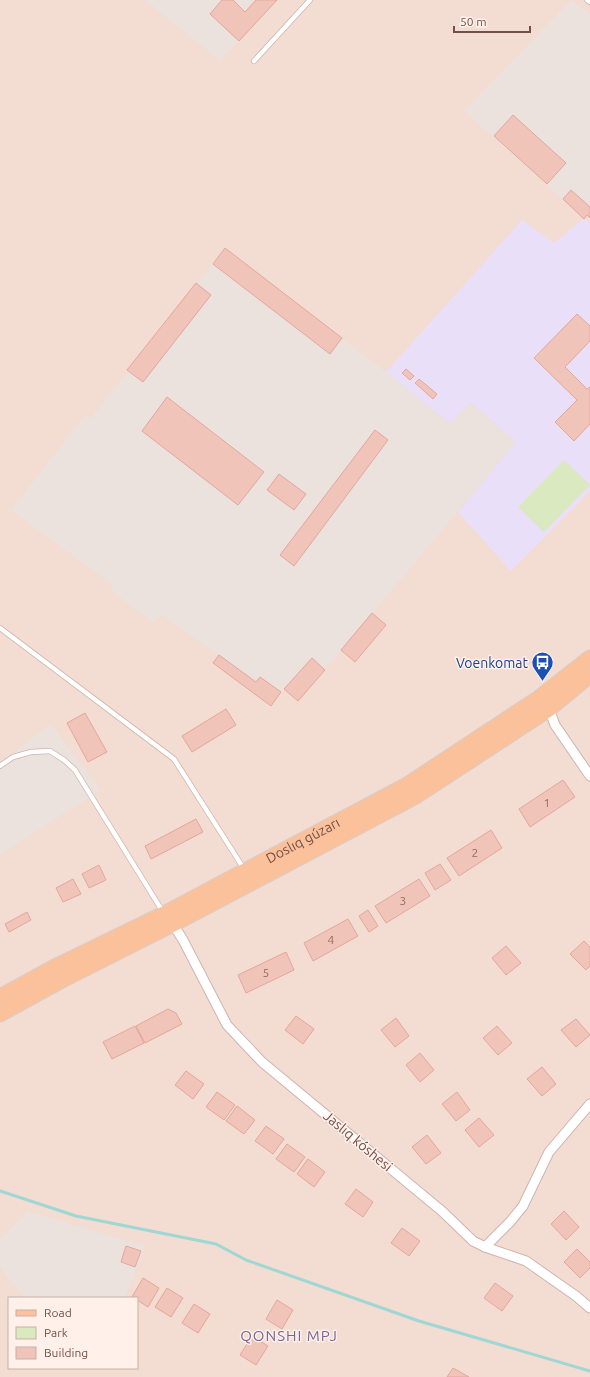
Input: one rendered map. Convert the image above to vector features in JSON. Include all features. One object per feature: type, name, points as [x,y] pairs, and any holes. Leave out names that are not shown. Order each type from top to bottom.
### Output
[{"type":"main road","name":"Doslıq gúzarı","points":[[168,919],[245,870],[407,785],[539,698],[590,658]]},
{"type":"main road","name":"Doslıq gúzarı","points":[[0,997],[57,975],[416,796],[549,709],[590,675]]},
{"type":"main road","name":"Doslıq gúzarı","points":[[0,1014],[57,975]]},
{"type":"street","points":[[549,709],[555,725],[590,776]]},
{"type":"street","name":"Jaslıq kóshesi","points":[[168,919],[183,940],[227,1025],[262,1062],[443,1212],[473,1241],[485,1247],[526,1261],[576,1296],[590,1308]]},
{"type":"street","points":[[485,1247],[510,1222],[523,1206],[549,1152],[590,1104]]},
{"type":"lane","points":[[254,60],[310,0]]},
{"type":"lane","points":[[0,628],[174,760],[245,870]]},
{"type":"lane","points":[[0,766],[13,757],[31,752],[50,751],[64,760],[75,770],[168,919]]},
{"type":"shaded area","points":[[0,0],[590,0],[590,1377],[0,1377]]},
{"type":"shaded area","points":[[145,0],[277,0],[220,61]]},
{"type":"shaded area","points":[[571,0],[590,14],[590,213],[584,219],[464,111]]},
{"type":"shaded area","points":[[585,218],[590,223],[590,491],[511,571],[458,512],[516,442],[470,402],[450,424],[386,372],[522,220],[554,243]]},
{"type":"shaded area","points":[[225,248],[386,372],[449,424],[469,402],[516,442],[325,670],[312,658],[281,692],[260,677],[256,682],[161,614],[154,623],[110,590],[114,586],[11,510],[85,415],[91,418]]},
{"type":"shaded area","points":[[51,724],[101,790],[0,855],[0,762]]},
{"type":"shaded area","points":[[27,1211],[146,1246],[125,1297],[23,1297],[0,1267],[0,1239]]},
{"type":"green space","points":[[564,460],[590,485],[544,532],[518,507]]},
{"type":"building","points":[[222,0],[233,0],[245,12],[256,0],[277,0],[239,41],[210,14]]},
{"type":"building","points":[[513,115],[566,163],[547,184],[494,136]]},
{"type":"building","points":[[571,190],[590,207],[590,218],[587,215],[584,219],[563,199]]},
{"type":"building","points":[[225,248],[342,338],[330,354],[213,264]]},
{"type":"building","points":[[196,283],[211,295],[143,382],[127,370]]},
{"type":"building","points":[[577,314],[590,326],[590,341],[565,367],[587,389],[590,387],[590,424],[574,441],[555,422],[577,400],[534,358]]},
{"type":"building","points":[[406,369],[414,376],[410,380],[402,373]]},
{"type":"building","points":[[419,379],[437,394],[433,399],[415,383]]},
{"type":"building","points":[[167,397],[264,472],[238,505],[142,431]]},
{"type":"building","points":[[375,430],[388,440],[294,566],[280,555]]},
{"type":"building","points":[[279,474],[306,494],[294,510],[267,490]]},
{"type":"building","points":[[372,613],[386,625],[355,662],[341,650]]},
{"type":"building","points":[[219,655],[256,682],[260,677],[281,692],[271,706],[213,663]]},
{"type":"building","points":[[312,658],[325,670],[298,701],[284,689]]},
{"type":"building","points":[[226,709],[236,725],[192,752],[182,736]]},
{"type":"building","points":[[85,713],[107,752],[88,762],[67,723]]},
{"type":"building","points":[[563,780],[575,797],[530,827],[519,809]]},
{"type":"building","points":[[196,819],[203,832],[151,859],[145,846]]},
{"type":"building","points":[[491,830],[502,848],[459,876],[447,858]]},
{"type":"building","points":[[440,864],[451,880],[435,890],[425,873]]},
{"type":"building","points":[[99,865],[106,880],[89,888],[82,874]]},
{"type":"building","points":[[73,879],[81,894],[63,902],[56,888]]},
{"type":"building","points":[[419,879],[430,896],[386,923],[375,906]]},
{"type":"building","points":[[368,910],[378,926],[369,932],[359,916]]},
{"type":"building","points":[[27,912],[31,920],[9,932],[5,924]]},
{"type":"building","points":[[348,919],[358,936],[313,961],[304,943]]},
{"type":"building","points":[[584,941],[590,947],[590,966],[586,970],[570,954]]},
{"type":"building","points":[[506,946],[521,963],[506,975],[492,958]]},
{"type":"building","points":[[286,952],[294,970],[246,993],[238,975]]},
{"type":"building","points":[[168,1009],[176,1013],[182,1024],[145,1043],[136,1026]]},
{"type":"building","points":[[296,1016],[314,1029],[303,1044],[285,1030]]},
{"type":"building","points":[[396,1018],[409,1036],[395,1047],[381,1030]]},
{"type":"building","points":[[576,1019],[590,1035],[576,1047],[561,1030]]},
{"type":"building","points":[[135,1026],[144,1043],[112,1059],[103,1042]]},
{"type":"building","points":[[497,1026],[512,1043],[498,1055],[483,1038]]},
{"type":"building","points":[[420,1053],[434,1070],[420,1082],[406,1065]]},
{"type":"building","points":[[542,1067],[556,1084],[542,1096],[527,1079]]},
{"type":"building","points":[[186,1071],[204,1084],[193,1099],[175,1085]]},
{"type":"building","points":[[217,1092],[235,1105],[224,1120],[206,1107]]},
{"type":"building","points":[[457,1092],[470,1110],[456,1121],[442,1104]]},
{"type":"building","points":[[237,1106],[255,1120],[244,1134],[226,1121]]},
{"type":"building","points":[[479,1118],[494,1135],[479,1147],[465,1130]]},
{"type":"building","points":[[266,1126],[284,1139],[273,1154],[255,1141]]},
{"type":"building","points":[[427,1135],[441,1153],[426,1164],[412,1147]]},
{"type":"building","points":[[287,1144],[305,1157],[294,1172],[276,1159]]},
{"type":"building","points":[[308,1159],[325,1172],[314,1187],[297,1174]]},
{"type":"building","points":[[356,1189],[373,1202],[363,1217],[345,1204]]},
{"type":"building","points":[[564,1211],[579,1227],[566,1240],[551,1224]]},
{"type":"building","points":[[402,1228],[420,1241],[409,1256],[391,1243]]},
{"type":"building","points":[[126,1246],[141,1251],[135,1267],[121,1262]]},
{"type":"building","points":[[577,1249],[590,1262],[590,1268],[580,1278],[564,1262]]},
{"type":"building","points":[[143,1278],[159,1288],[148,1307],[138,1301],[138,1297],[132,1297]]},
{"type":"building","points":[[495,1283],[513,1296],[502,1311],[484,1298]]},
{"type":"building","points":[[167,1288],[183,1298],[171,1317],[155,1307]]},
{"type":"building","points":[[277,1300],[293,1310],[282,1329],[266,1319]]},
{"type":"building","points":[[194,1304],[210,1314],[198,1333],[182,1323]]},
{"type":"building","points":[[252,1336],[268,1346],[256,1365],[240,1355]]},
{"type":"building","points":[[453,1368],[469,1377],[447,1377]]},
{"type":"waterway","points":[[0,1191],[76,1216],[216,1244],[246,1260],[419,1321],[590,1371]]},
{"type":"place","name":"Voenkomat","points":[[543,682]]},
{"type":"district","name":"QONSHI MPJ","points":[[289,1336]]}]
